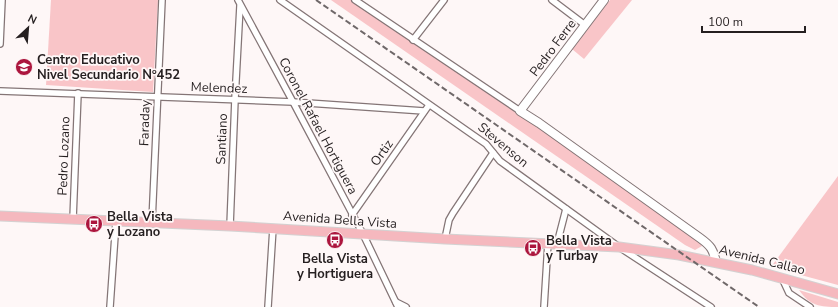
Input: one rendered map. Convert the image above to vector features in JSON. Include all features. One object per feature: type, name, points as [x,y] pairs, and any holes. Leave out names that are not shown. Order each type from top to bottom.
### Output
[{"type":"main road","name":"Avenida Bella Vista","points":[[0,216],[116,220],[445,239],[553,243],[619,247],[678,255]]},
{"type":"main road","name":"Avenida Callao","points":[[678,255],[752,270],[838,294]]},
{"type":"street","points":[[0,44],[2,0]]},
{"type":"street","name":"Faraday","points":[[152,222],[162,0]]},
{"type":"street","name":"Stevenson","points":[[280,0],[486,144],[500,161],[619,247],[711,307]]},
{"type":"street","points":[[355,0],[539,123],[700,238],[709,245],[714,252],[716,262]]},
{"type":"street","points":[[413,40],[444,0]]},
{"type":"street","points":[[552,0],[585,25]]},
{"type":"street","name":"Pedro Ferre","points":[[520,111],[604,0]]},
{"type":"street","name":"Santiano","points":[[230,226],[239,3]]},
{"type":"street","name":"Coronel Rafael Hortiguera","points":[[239,3],[293,102],[397,304]]},
{"type":"street","name":"Melendez","points":[[0,91],[293,102],[424,111]]},
{"type":"street","name":"Pedro Lozano","points":[[73,219],[78,93]]},
{"type":"street","name":"Ortiz","points":[[352,215],[429,105]]},
{"type":"street","points":[[445,239],[449,220],[493,153]]},
{"type":"street","points":[[544,307],[553,243],[566,209]]},
{"type":"street","points":[[110,307],[116,220]]},
{"type":"street","points":[[268,307],[273,228]]},
{"type":"street","points":[[782,278],[790,293],[810,307]]},
{"type":"street","points":[[397,304],[406,307]]},
{"type":"shaded area","points":[[51,0],[158,0],[153,92],[46,85]]},
{"type":"shaded area","points":[[331,0],[352,0],[517,112],[699,241],[702,246],[695,250],[685,245]]},
{"type":"shaded area","points":[[610,0],[632,0],[584,59],[572,49]]},
{"type":"shaded area","points":[[838,176],[838,285],[771,267]]},
{"type":"shaded area","points":[[799,290],[838,302],[838,307],[826,307],[811,302]]},
{"type":"railway","points":[[316,0],[759,307]]},
{"type":"place","name":"Centro Educativo Nivel Secundario Nº452","points":[[24,67]]},
{"type":"place","name":"Bella Vista y Lozano","points":[[94,224]]},
{"type":"place","name":"Bella Vista y Hortiguera","points":[[335,240]]},
{"type":"place","name":"Bella Vista y Turbay","points":[[533,248]]}]
